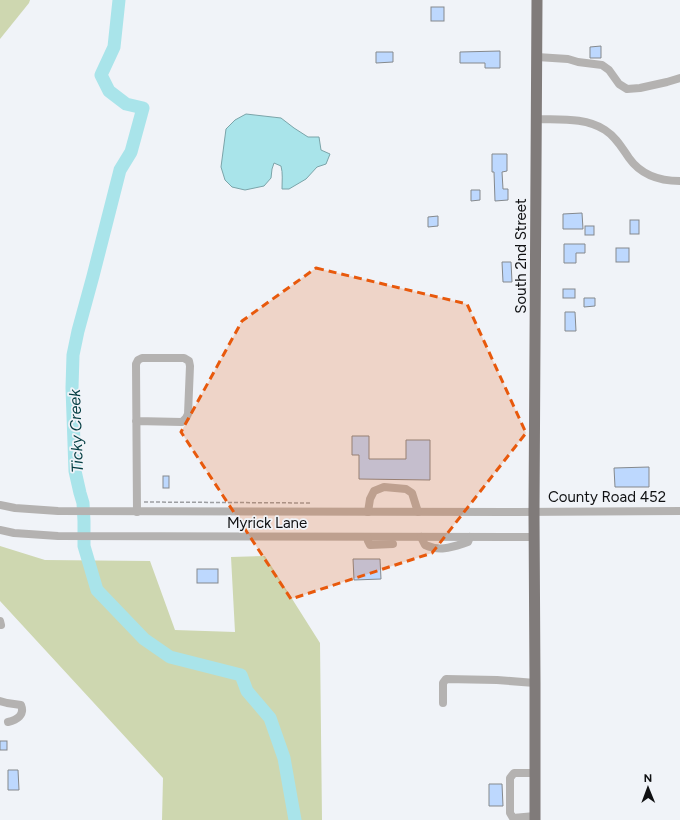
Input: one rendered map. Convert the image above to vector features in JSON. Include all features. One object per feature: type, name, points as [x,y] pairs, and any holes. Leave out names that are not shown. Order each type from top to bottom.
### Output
[{"type":"main road","name":"South 2nd Street","points":[[535,818],[534,512],[537,0]]},
{"type":"street","points":[[537,56],[568,58],[578,62],[602,65],[609,70],[619,84],[627,89],[680,78]]},
{"type":"street","points":[[536,119],[585,121],[596,125],[615,138],[635,166],[645,173],[663,180],[680,181]]},
{"type":"street","points":[[136,421],[182,422],[186,418],[188,414],[189,361],[184,358],[142,358],[138,360],[136,364],[136,421],[137,512]]},
{"type":"street","points":[[368,512],[370,499],[374,491],[384,488],[406,489],[412,493],[418,512]]},
{"type":"street","name":"Myrick Lane","points":[[0,505],[15,508],[58,511],[114,512],[534,512]]},
{"type":"street","name":"County Road 452","points":[[534,512],[680,511]]},
{"type":"street","name":"Myrick Lane","points":[[0,530],[58,536],[534,537]]},
{"type":"street","points":[[367,537],[370,544],[393,544]]},
{"type":"street","points":[[443,703],[443,683],[446,679],[497,680],[535,683]]},
{"type":"street","points":[[0,701],[22,705],[23,710],[21,715],[13,721],[8,722]]},
{"type":"street","points":[[535,773],[514,773],[510,778],[510,813],[513,818],[535,818]]},
{"type":"highlighted area","points":[[316,268],[467,304],[526,433],[432,553],[291,599],[181,432],[242,321]]},
{"type":"green space","points":[[0,0],[30,0],[0,39]]},
{"type":"green space","points":[[0,546],[45,560],[150,561],[175,630],[235,632],[231,557],[265,556],[320,643],[322,820],[162,820],[163,778],[0,601]]},
{"type":"water","points":[[246,114],[281,118],[308,137],[319,137],[321,150],[330,154],[326,164],[317,167],[306,179],[289,189],[282,189],[281,166],[274,163],[271,178],[264,186],[245,190],[232,187],[225,180],[221,167],[226,129],[235,120]]},
{"type":"building","points":[[431,7],[444,7],[444,21],[431,21]]},
{"type":"building","points":[[601,46],[601,58],[590,58],[590,47]]},
{"type":"building","points":[[500,51],[500,68],[485,68],[485,63],[460,63],[460,52]]},
{"type":"building","points":[[376,52],[393,52],[393,62],[376,63]]},
{"type":"building","points":[[492,154],[507,154],[507,171],[502,172],[503,189],[508,189],[508,200],[495,201]]},
{"type":"building","points":[[471,190],[480,190],[480,200],[471,201]]},
{"type":"building","points":[[582,213],[583,229],[563,229],[563,214]]},
{"type":"building","points":[[438,216],[438,226],[428,227],[428,217]]},
{"type":"building","points":[[630,220],[639,220],[639,234],[630,234]]},
{"type":"building","points":[[585,226],[594,226],[594,235],[585,235]]},
{"type":"building","points":[[564,244],[585,244],[585,253],[576,253],[576,263],[564,263]]},
{"type":"building","points":[[616,248],[629,248],[629,262],[616,262]]},
{"type":"building","points":[[502,262],[511,262],[512,282],[503,282]]},
{"type":"building","points":[[563,289],[575,289],[575,298],[563,298]]},
{"type":"building","points":[[584,298],[595,298],[595,306],[584,307]]},
{"type":"building","points":[[565,312],[575,312],[576,331],[565,331]]},
{"type":"building","points":[[352,436],[369,436],[369,459],[406,459],[406,440],[430,440],[430,480],[359,479],[359,455],[352,455]]},
{"type":"building","points":[[649,467],[649,487],[615,487],[614,468]]},
{"type":"building","points":[[163,476],[169,476],[169,488],[163,488]]},
{"type":"building","points":[[353,559],[380,559],[381,579],[354,580]]},
{"type":"building","points":[[197,569],[218,569],[218,583],[197,583]]},
{"type":"building","points":[[0,741],[7,741],[7,750],[0,750]]},
{"type":"building","points":[[8,770],[18,770],[19,790],[8,790]]},
{"type":"building","points":[[489,784],[502,784],[503,806],[489,806]]},
{"type":"waterway","name":"Ticky Creek","points":[[119,0],[114,47],[101,75],[109,91],[126,104],[143,108],[131,152],[120,170],[73,355],[72,388],[75,471],[83,503],[84,546],[97,590],[144,639],[170,657],[241,675],[247,691],[270,718],[284,758],[295,820]]}]
